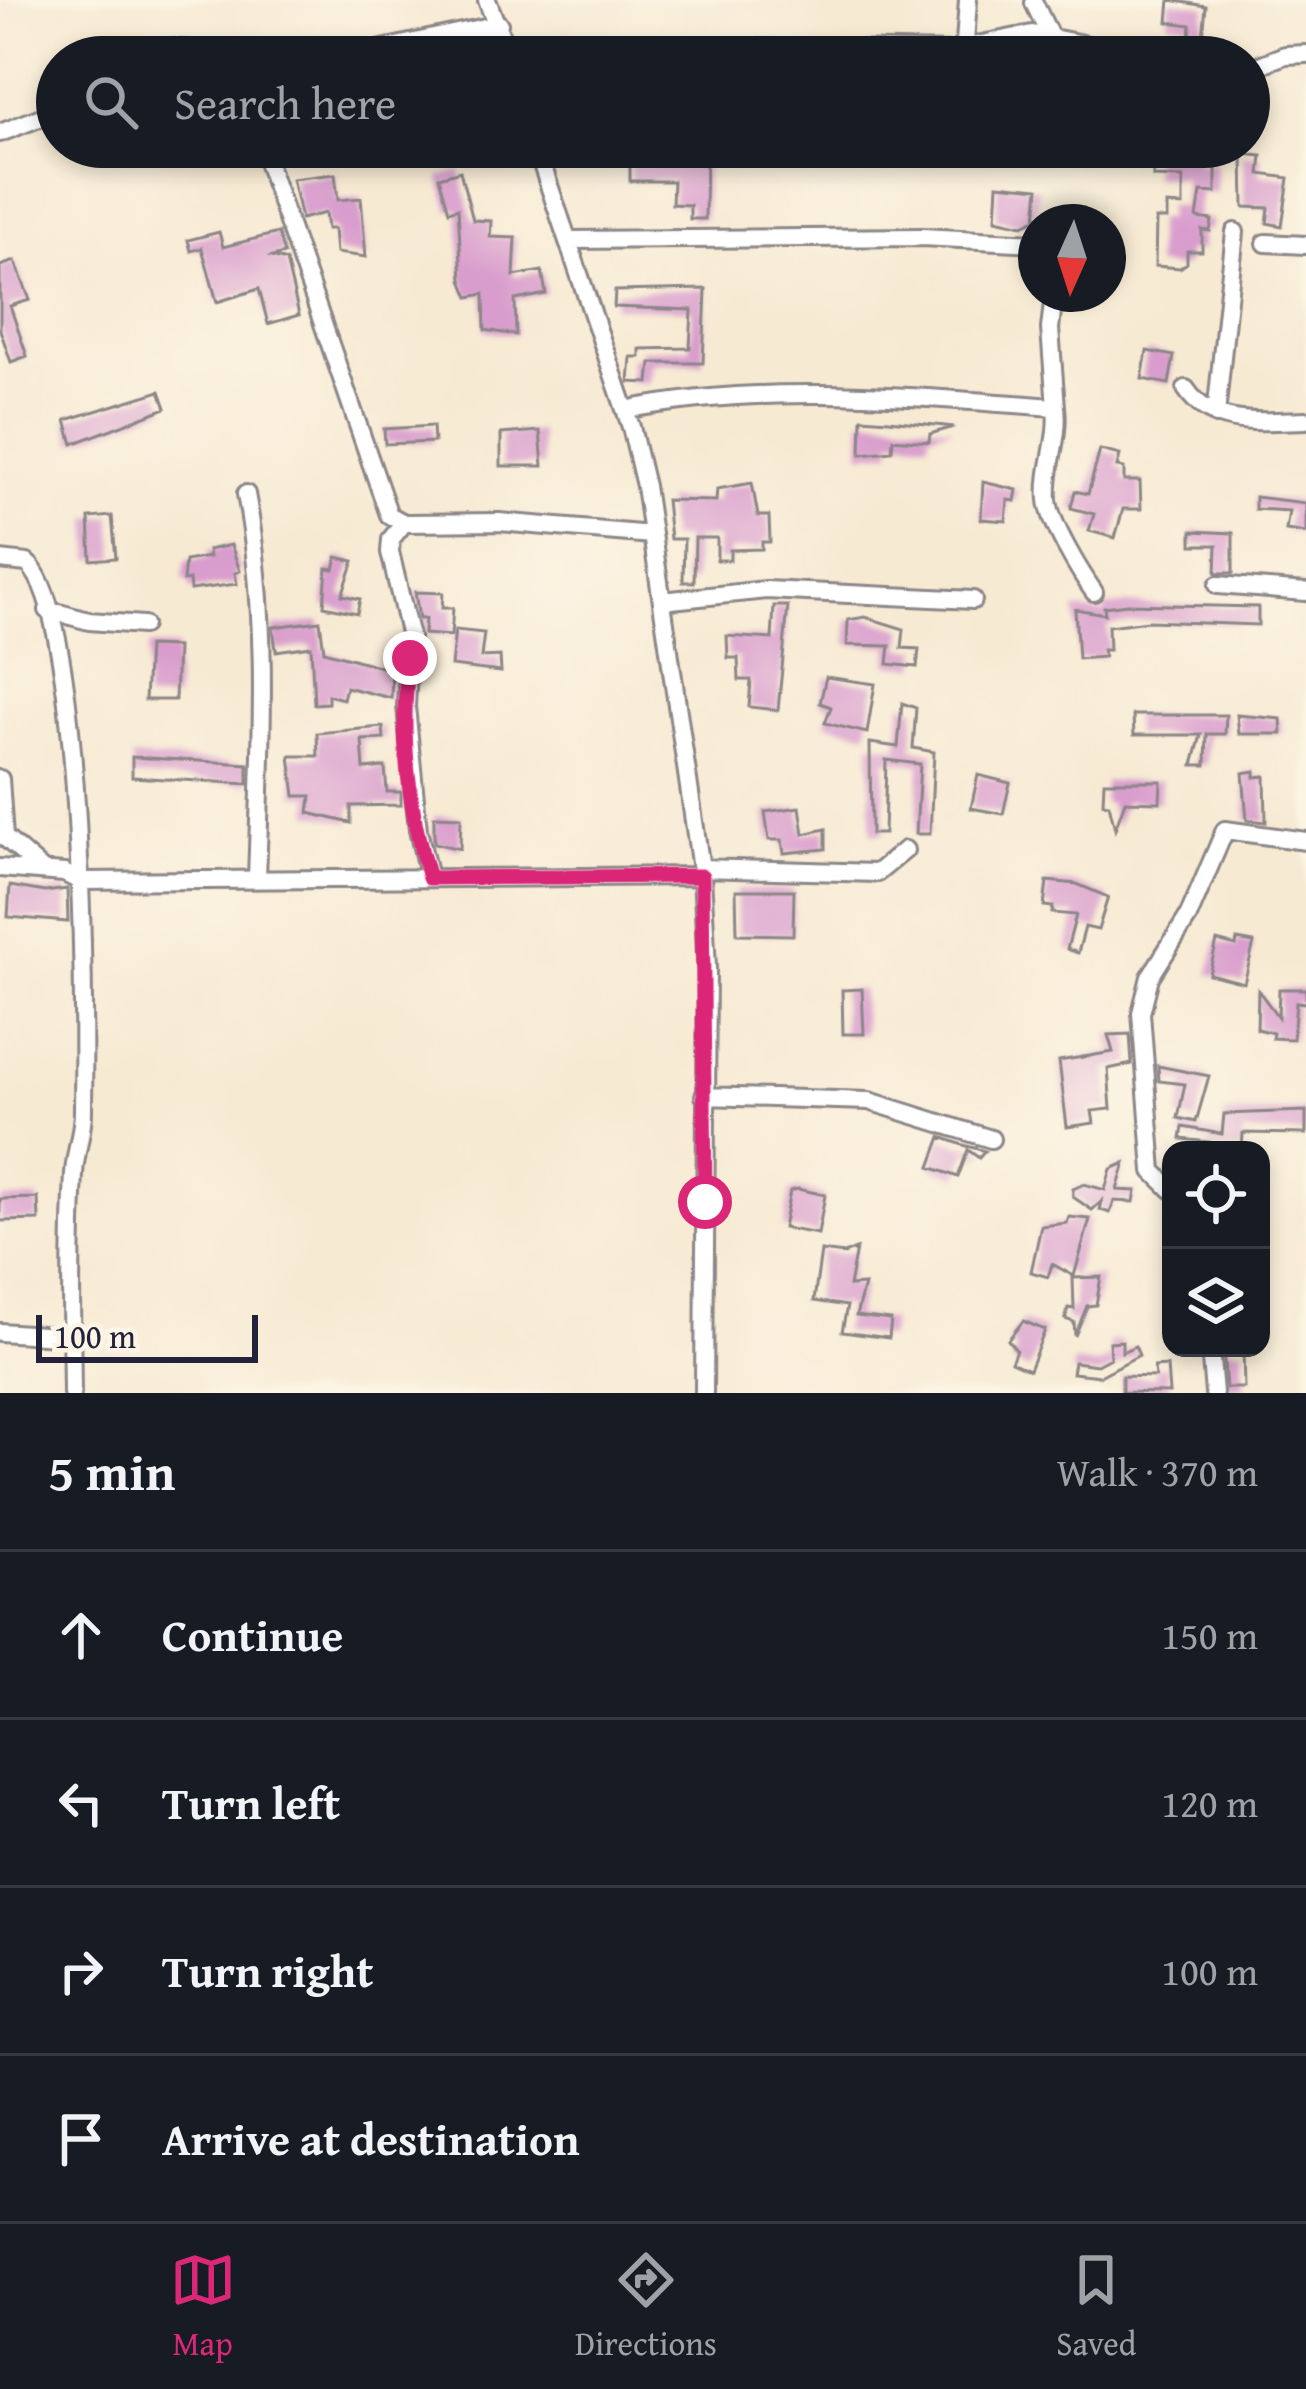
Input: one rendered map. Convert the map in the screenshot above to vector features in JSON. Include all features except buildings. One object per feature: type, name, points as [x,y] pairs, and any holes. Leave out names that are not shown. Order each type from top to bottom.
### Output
[{"type":"street","points":[[487,0],[503,36]]},
{"type":"street","points":[[964,36],[968,0]]},
{"type":"street","points":[[1034,3],[1050,36]]},
{"type":"street","points":[[444,36],[500,24]]},
{"type":"street","points":[[1022,36],[1050,36]]},
{"type":"street","points":[[1270,63],[1306,54]]},
{"type":"street","points":[[0,133],[36,119]]},
{"type":"street","points":[[270,168],[361,422],[381,502],[404,523],[499,522],[652,535]]},
{"type":"street","points":[[544,168],[625,410],[652,535],[702,872],[704,1393]]},
{"type":"street","points":[[1216,415],[1232,303],[1228,277],[1235,232]]},
{"type":"street","points":[[570,240],[922,237],[1018,242]]},
{"type":"street","points":[[1266,243],[1306,244]]},
{"type":"street","points":[[1052,312],[1059,434],[1048,504],[1071,561],[1094,592]]},
{"type":"street","points":[[1186,389],[1196,404],[1216,415],[1306,420]]},
{"type":"street","points":[[625,410],[749,393],[914,394],[986,406],[1056,406]]},
{"type":"street","points":[[246,494],[263,616],[265,687],[257,879]]},
{"type":"street","points":[[404,523],[391,539],[390,552],[410,638],[406,706],[418,830],[429,878]]},
{"type":"street","points":[[0,560],[35,569],[64,674],[80,880],[83,1111],[74,1175],[72,1393]]},
{"type":"street","points":[[1218,585],[1306,592]]},
{"type":"street","points":[[662,601],[766,590],[973,600]]},
{"type":"street","points":[[48,610],[143,625]]},
{"type":"street","points":[[0,779],[4,837],[42,870]]},
{"type":"street","points":[[1162,1180],[1153,1171],[1147,1074],[1139,1037],[1150,977],[1188,917],[1225,830],[1306,841]]},
{"type":"street","points":[[0,868],[42,870],[80,880],[877,873],[904,850]]},
{"type":"street","points":[[704,1096],[869,1101],[991,1138]]},
{"type":"street","points":[[0,1332],[71,1337]]},
{"type":"street","points":[[1211,1357],[1214,1393]]},
{"type":"route","points":[[410,658],[406,706],[418,830],[429,878],[702,876],[707,968],[705,1202]]}]
